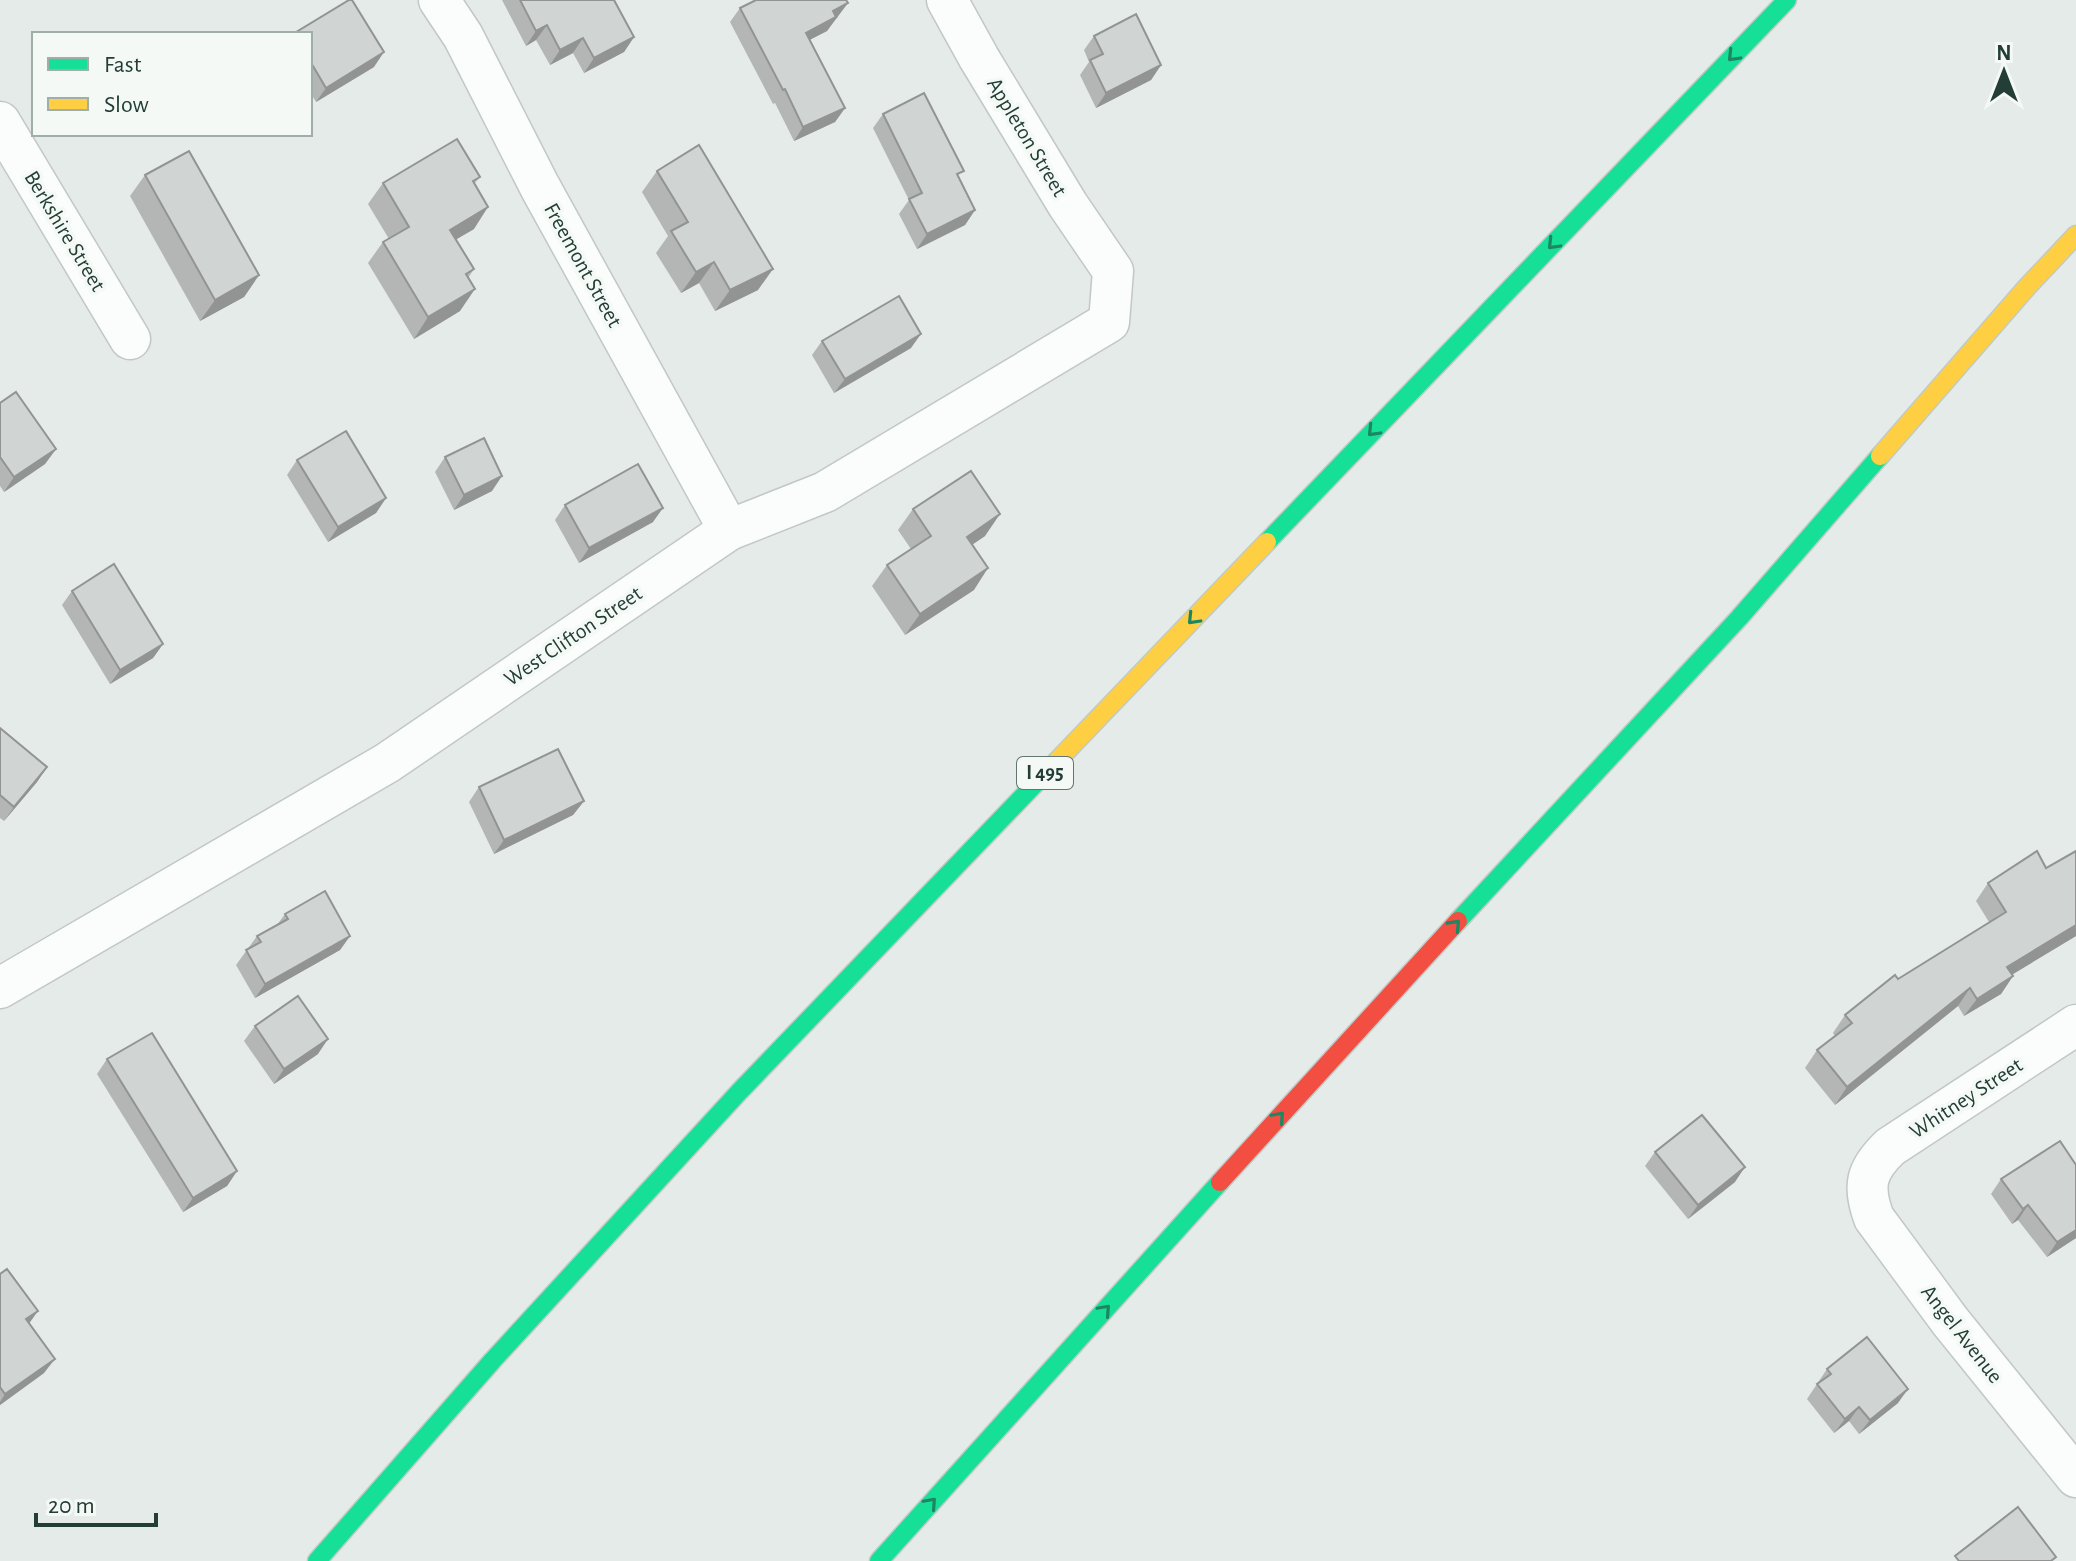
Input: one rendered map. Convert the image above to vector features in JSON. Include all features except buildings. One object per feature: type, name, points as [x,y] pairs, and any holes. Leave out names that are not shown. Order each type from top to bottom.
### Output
[{"type":"highway","name":"I 495","points":[[317,1561],[493,1360],[739,1092],[1787,0]]},
{"type":"highway","points":[[879,1561],[1363,1023],[1739,618],[2027,287],[2076,235]]},
{"type":"street","name":"Freemont Street","points":[[439,0],[463,36],[540,187],[729,530]]},
{"type":"street","name":"Appleton Street","points":[[947,0],[1060,192],[1113,271]]},
{"type":"street","name":"Berkshire Street","points":[[0,122],[130,339]]},
{"type":"street","name":"West Clifton Street","points":[[0,988],[387,763],[729,530],[825,492],[1109,322],[1113,271]]},
{"type":"street","name":"Whitney Street","points":[[1868,1181],[1873,1164],[1890,1147],[2076,1025]]},
{"type":"street","name":"Angel Avenue","points":[[1868,1181],[1869,1204],[1874,1218],[1950,1321],[2076,1477]]},
{"type":"traffic: fast","points":[[1267,542],[1787,0]]},
{"type":"traffic: fast","points":[[1458,921],[1739,618],[1880,456]]},
{"type":"traffic: fast","points":[[317,1561],[493,1360],[739,1092],[1057,761]]},
{"type":"traffic: fast","points":[[879,1561],[1220,1182]]},
{"type":"traffic: slow","points":[[1880,456],[2076,235]]},
{"type":"traffic: slow","points":[[1057,761],[1267,542]]},
{"type":"traffic: jam","points":[[1220,1182],[1458,921]]}]
